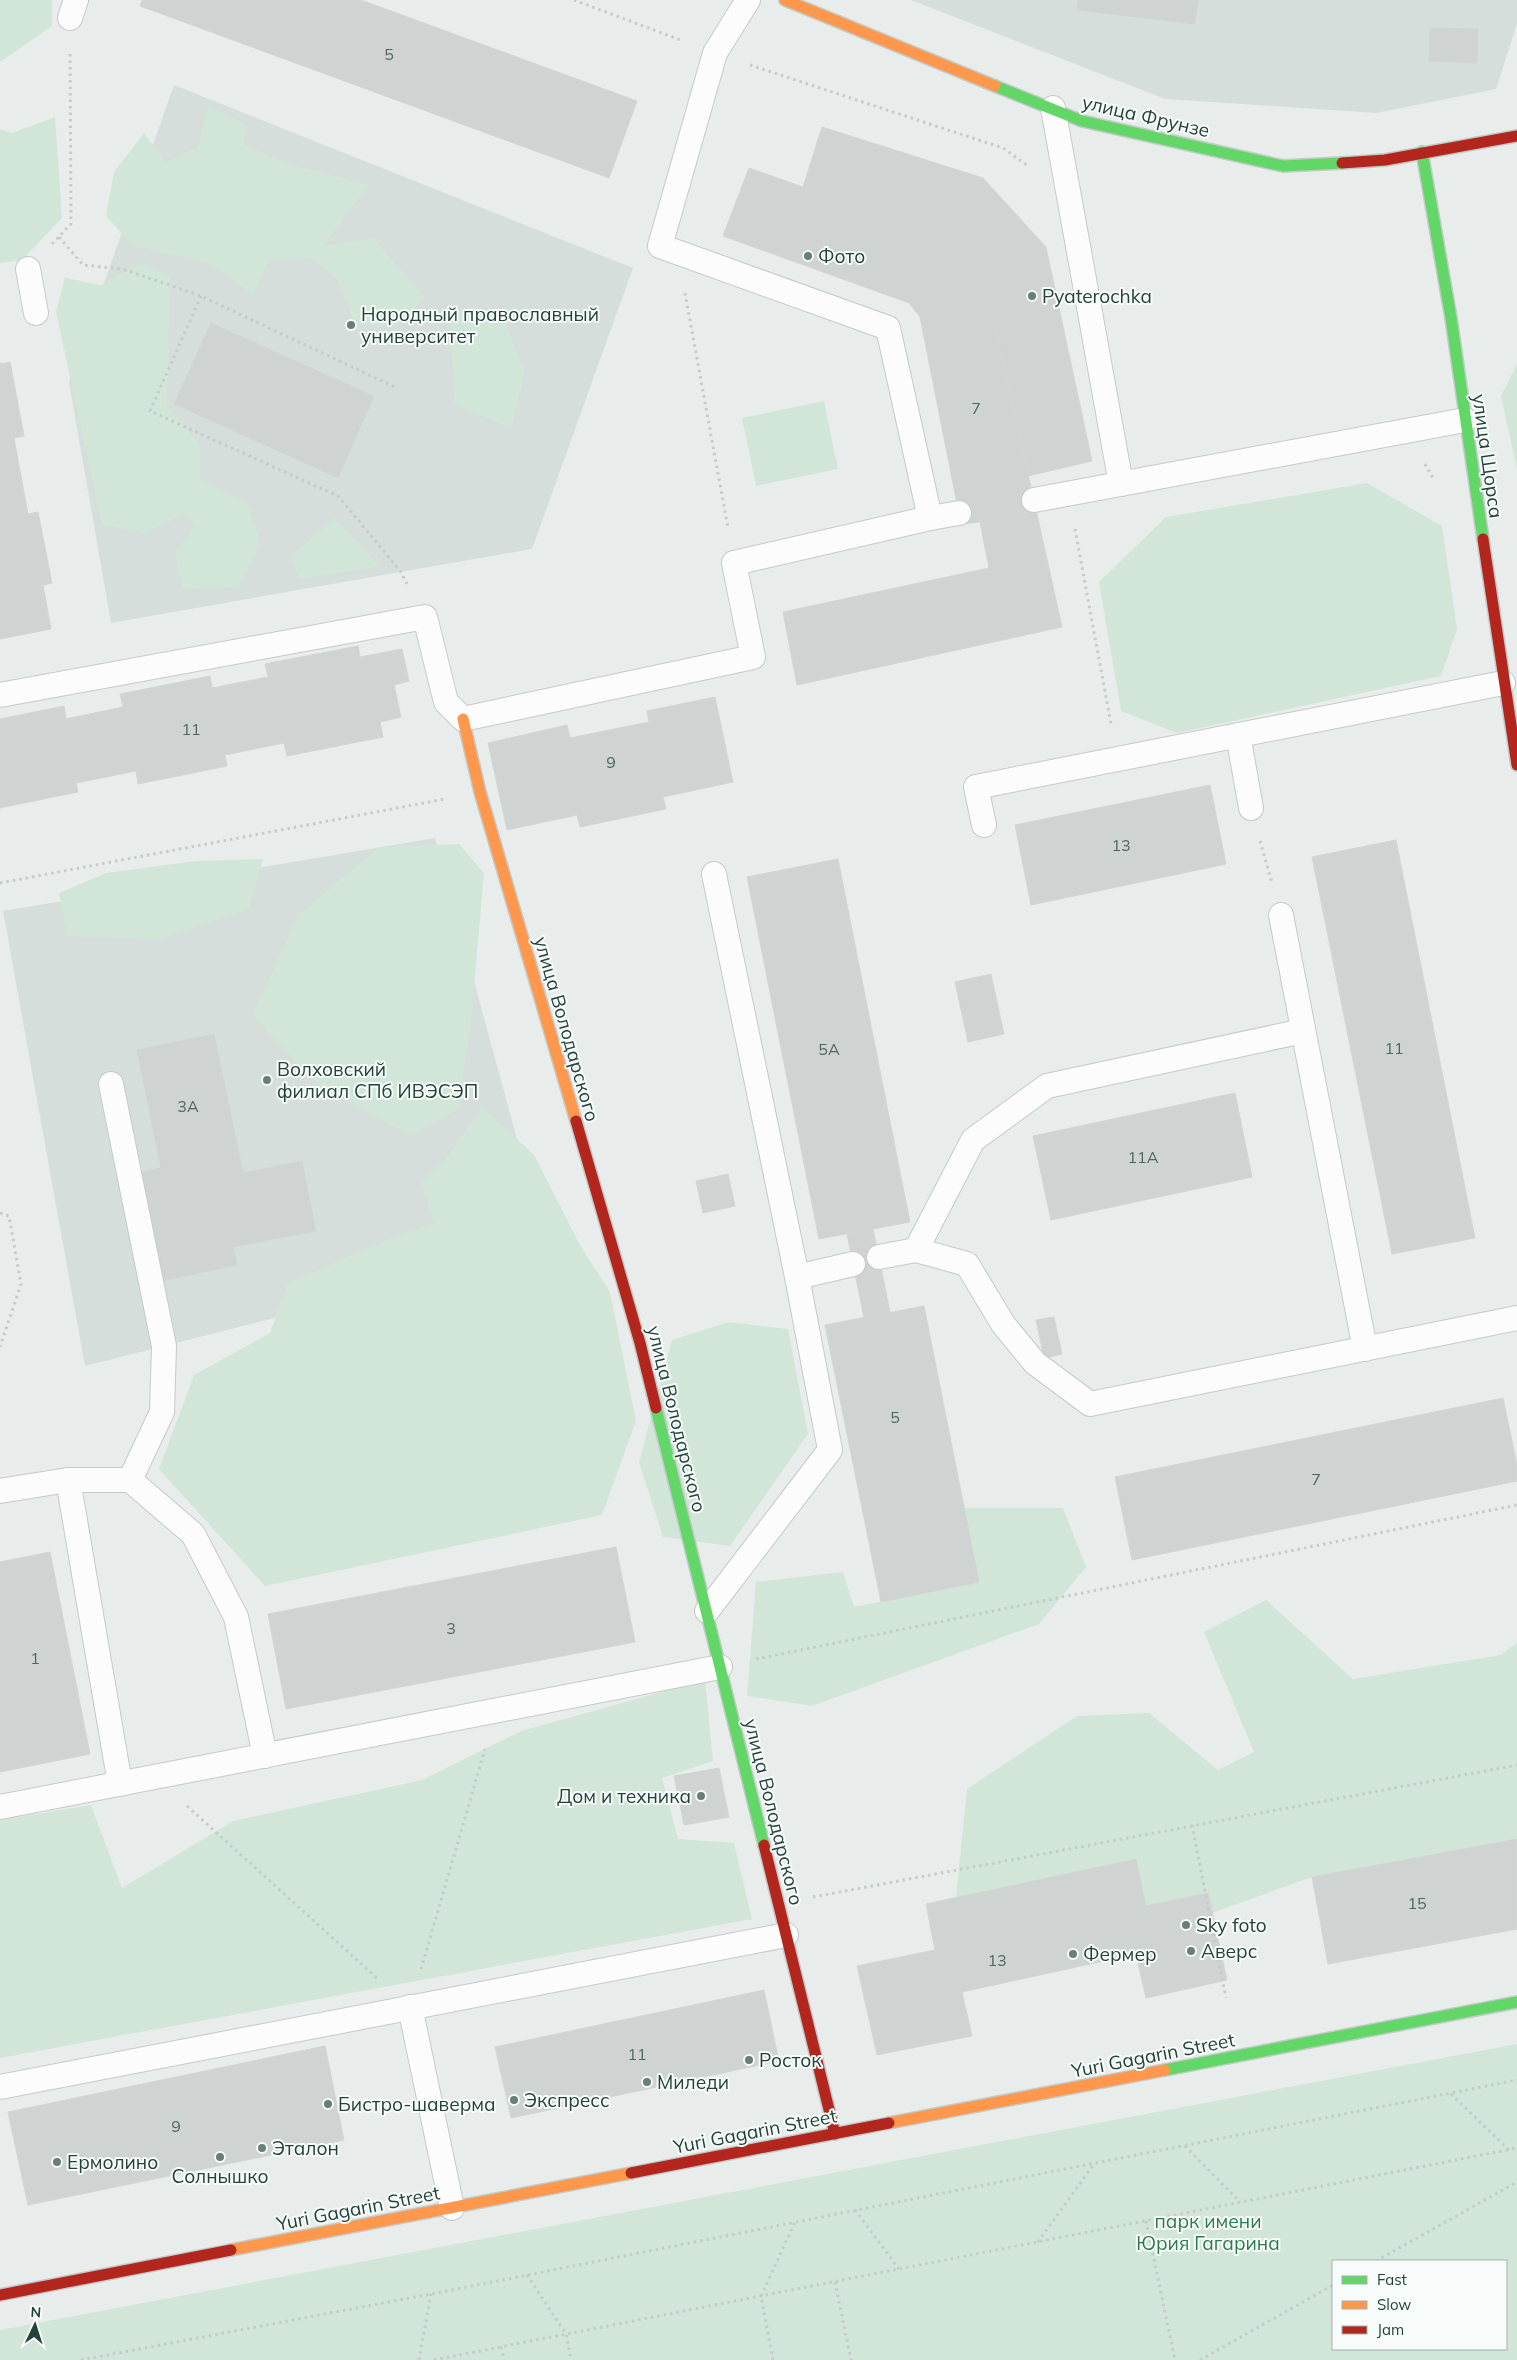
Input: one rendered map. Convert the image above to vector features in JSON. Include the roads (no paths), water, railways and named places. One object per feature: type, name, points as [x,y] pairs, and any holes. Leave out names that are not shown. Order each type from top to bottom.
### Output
[{"type":"street","name":"улица Фрунзе","points":[[785,0],[1082,121],[1283,166],[1385,160],[1517,136]]},
{"type":"street","name":"улица Щорса","points":[[1422,152],[1452,318],[1503,683],[1517,765]]},
{"type":"street","name":"улица Володарского","points":[[463,719],[480,792],[638,1334],[835,2134]]},
{"type":"street","name":"Yuri Gagarin Street","points":[[0,2295],[1517,2002]]},
{"type":"lane","points":[[748,0],[715,53],[660,246],[888,328],[930,518]]},
{"type":"lane","points":[[1053,108],[1121,484]]},
{"type":"lane","points":[[28,269],[36,313]]},
{"type":"lane","points":[[1034,500],[1465,420]]},
{"type":"lane","points":[[0,695],[425,617],[446,702],[463,719],[754,657],[734,563],[959,513]]},
{"type":"lane","points":[[984,825],[976,787],[1503,683]]},
{"type":"lane","points":[[1238,735],[1252,808]]},
{"type":"lane","points":[[707,1612],[830,1450],[797,1277],[714,874]]},
{"type":"lane","points":[[1281,915],[1365,1348]]},
{"type":"lane","points":[[916,1250],[973,1140],[1047,1086],[1303,1031]]},
{"type":"lane","points":[[111,1084],[134,1188],[164,1346],[162,1412],[130,1480]]},
{"type":"lane","points":[[879,1258],[916,1250],[967,1264],[1003,1324],[1035,1363],[1090,1404],[1517,1318]]},
{"type":"lane","points":[[797,1277],[853,1264]]},
{"type":"lane","points":[[68,1480],[120,1784]]},
{"type":"lane","points":[[0,1491],[68,1480],[130,1480],[193,1534],[236,1617],[265,1756]]},
{"type":"lane","points":[[0,1807],[720,1667]]},
{"type":"lane","points":[[0,2087],[786,1935]]},
{"type":"lane","points":[[410,2007],[452,2208]]},
{"type":"place","name":"Фото","points":[[808,256]]},
{"type":"place","name":"Pyaterochka","points":[[1032,296]]},
{"type":"place","name":"Народный православный университет","points":[[351,325]]},
{"type":"place","name":"Волховский филиал СПб ИВЭСЭП","points":[[267,1080]]},
{"type":"place","name":"Дом и техника","points":[[701,1796]]},
{"type":"place","name":"Sky foto","points":[[1186,1925]]},
{"type":"place","name":"Аверс","points":[[1191,1951]]},
{"type":"place","name":"Фермер","points":[[1073,1954]]},
{"type":"place","name":"Росток","points":[[749,2060]]},
{"type":"place","name":"Миледи","points":[[647,2082]]},
{"type":"place","name":"Экспресс","points":[[514,2100]]},
{"type":"place","name":"Бистро-шаверма","points":[[328,2104]]},
{"type":"place","name":"Эталон","points":[[262,2148]]},
{"type":"place","name":"Солнышко","points":[[220,2157]]},
{"type":"place","name":"Ермолино","points":[[57,2162]]},
{"type":"park label","name":"парк имени Юрия Гагарина","points":[[1208,2232]]}]
